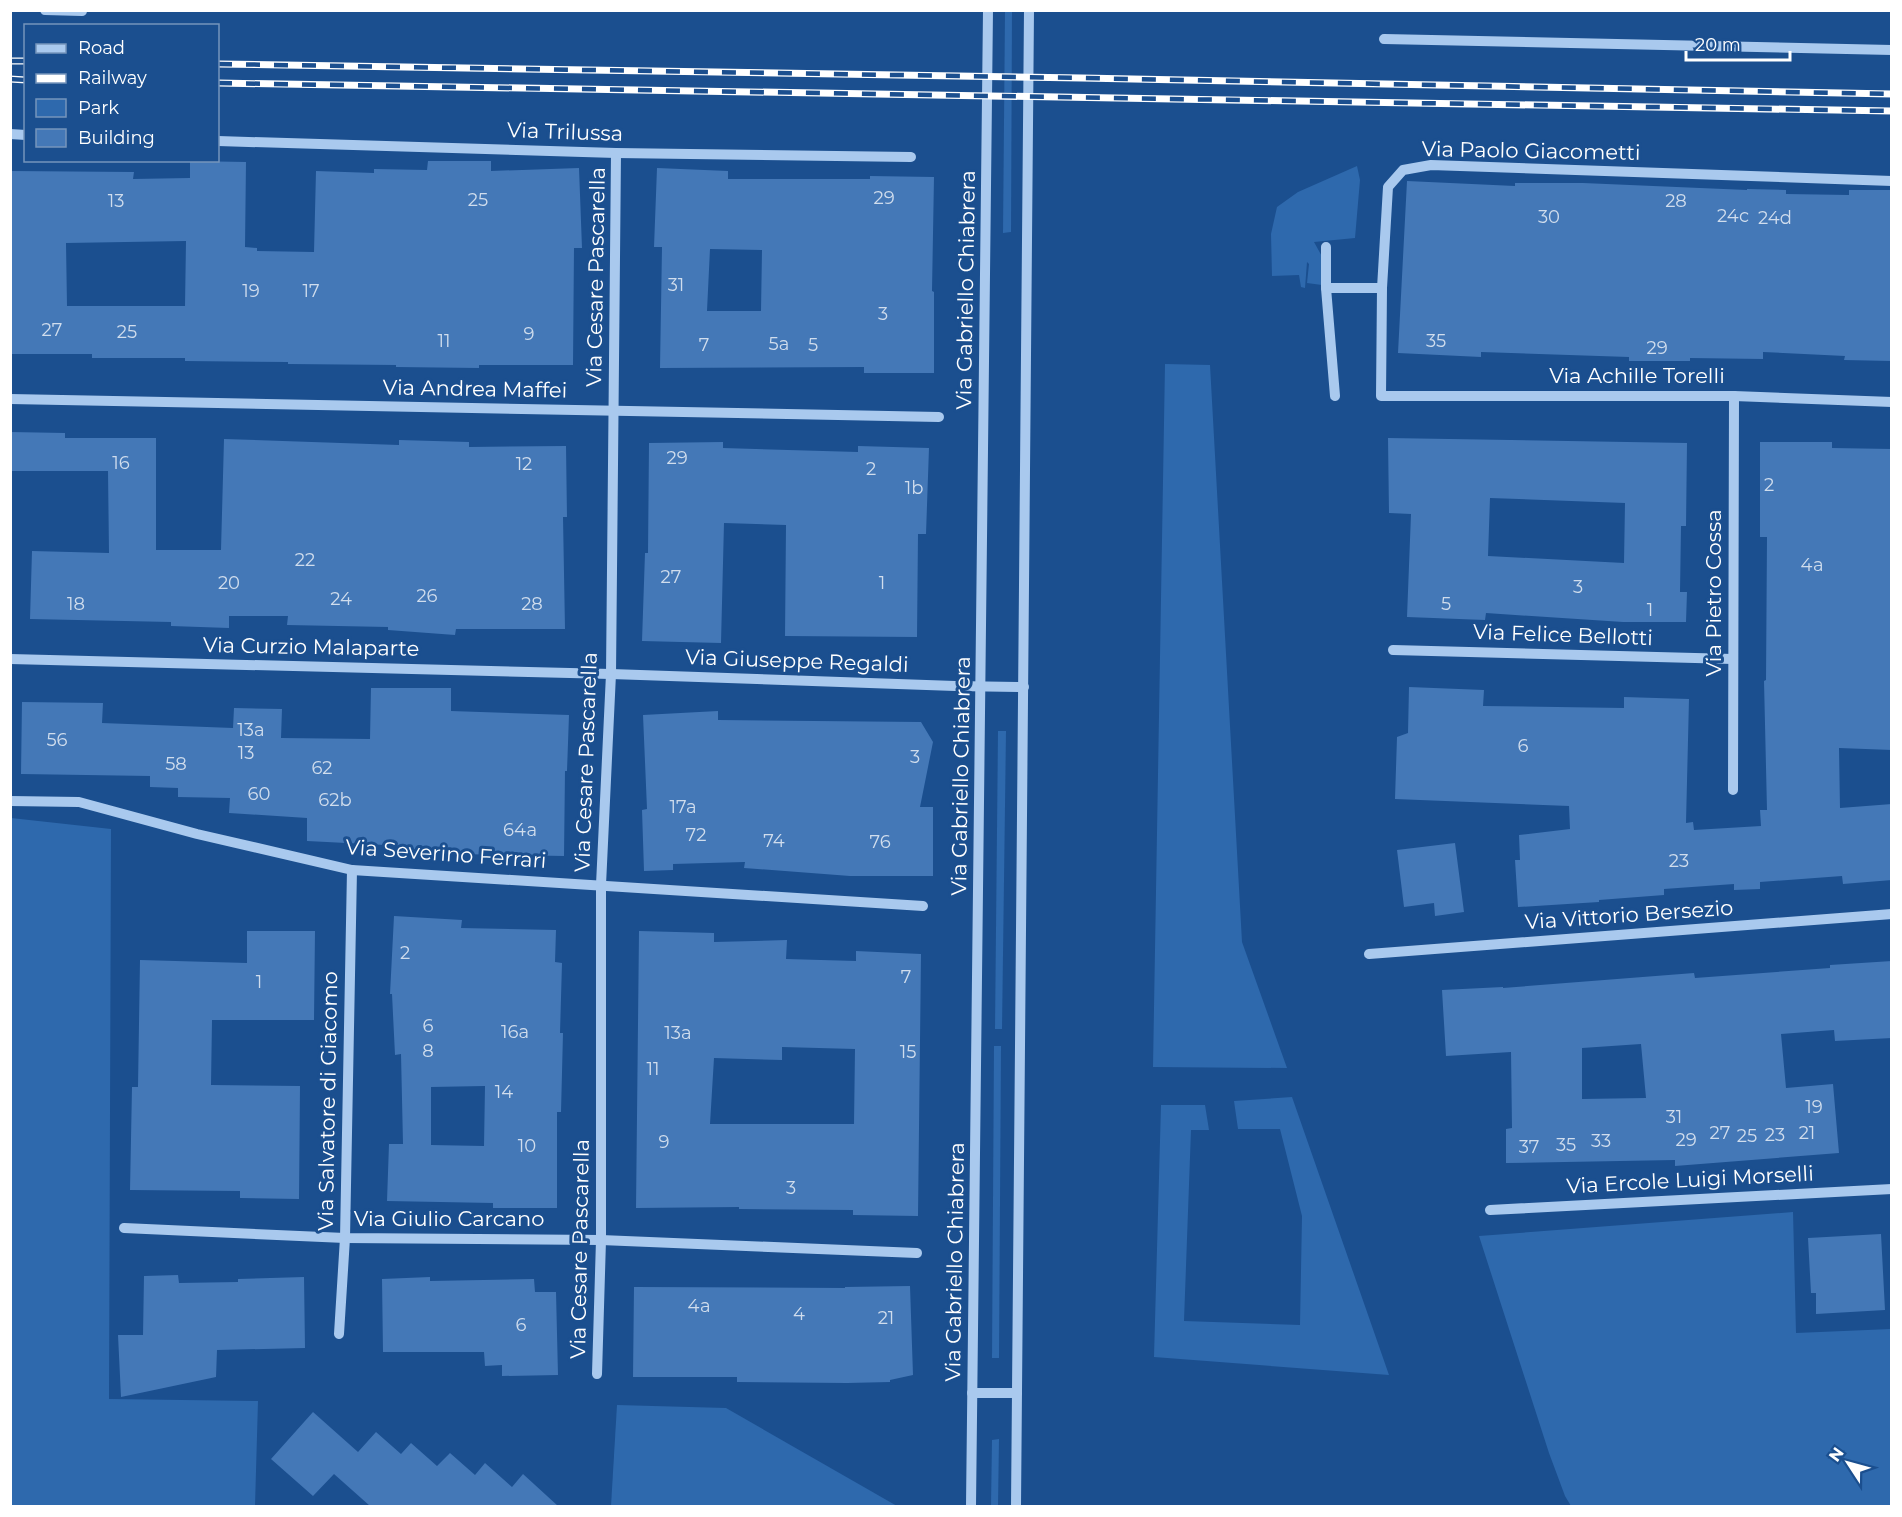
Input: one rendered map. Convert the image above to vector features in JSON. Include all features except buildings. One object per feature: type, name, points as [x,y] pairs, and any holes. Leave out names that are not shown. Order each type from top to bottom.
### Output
[{"type":"street","points":[[45,10],[82,11]]},
{"type":"street","name":"Via Gabriello Chiabrera","points":[[971,1506],[988,10]]},
{"type":"street","points":[[1016,1506],[1029,10]]},
{"type":"street","points":[[1384,39],[1892,50]]},
{"type":"street","name":"Via Trilussa","points":[[219,141],[616,153],[911,157]]},
{"type":"street","name":"Via Cesare Pascarella","points":[[597,1374],[601,1240],[601,885],[611,674],[616,153]]},
{"type":"street","name":"Via Paolo Giacometti","points":[[1382,396],[1382,288],[1388,187],[1403,170],[1431,165],[1892,181]]},
{"type":"street","points":[[1326,247],[1326,288],[1335,396]]},
{"type":"street","points":[[1326,288],[1382,288]]},
{"type":"street","name":"Via Achille Torelli","points":[[1382,396],[1734,396],[1892,402]]},
{"type":"street","name":"Via Pietro Cossa","points":[[1733,790],[1734,396]]},
{"type":"street","name":"Via Andrea Maffei","points":[[10,399],[939,417]]},
{"type":"street","name":"Via Felice Bellotti","points":[[1393,650],[1732,659]]},
{"type":"street","name":"Via Curzio Malaparte","points":[[10,658],[611,674]]},
{"type":"street","name":"Via Giuseppe Regaldi","points":[[611,674],[1024,687]]},
{"type":"street","name":"Via Severino Ferrari","points":[[10,801],[80,802],[197,834],[352,870],[923,906]]},
{"type":"street","name":"Via Salvatore di Giacomo","points":[[339,1334],[345,1238],[352,870]]},
{"type":"street","name":"Via Vittorio Bersezio","points":[[1369,954],[1892,914]]},
{"type":"street","name":"Via Ercole Luigi Morselli","points":[[1490,1210],[1892,1189]]},
{"type":"street","name":"Via Giulio Carcano","points":[[124,1228],[345,1238],[601,1240],[917,1253]]},
{"type":"street","points":[[972,1394],[1017,1393]]},
{"type":"green space","points":[[1012,10],[1011,232],[1003,233],[1005,11]]},
{"type":"green space","points":[[1357,166],[1360,180],[1355,238],[1314,242],[1324,260],[1322,285],[1307,283],[1309,264],[1307,262],[1305,288],[1301,287],[1299,275],[1272,276],[1271,234],[1277,207],[1298,192]]},
{"type":"green space","points":[[1165,364],[1210,365],[1242,942],[1287,1068],[1153,1067]]},
{"type":"green space","points":[[998,731],[1006,731],[1002,1029],[995,1029]]},
{"type":"green space","points":[[11,818],[111,829],[109,1399],[258,1401],[255,1506],[11,1506]]},
{"type":"green space","points":[[994,1046],[1001,1046],[999,1358],[992,1358]]},
{"type":"green space","points":[[1292,1097],[1389,1375],[1154,1357],[1161,1105],[1205,1105],[1209,1130],[1191,1130],[1184,1321],[1300,1325],[1302,1216],[1280,1129],[1238,1129],[1234,1101]]},
{"type":"green space","points":[[1793,1212],[1796,1333],[1891,1329],[1891,1506],[1571,1506],[1549,1453],[1479,1236]]},
{"type":"green space","points":[[617,1405],[726,1408],[897,1506],[611,1506]]},
{"type":"green space","points":[[999,1439],[998,1506],[991,1506],[992,1440]]},
{"type":"railway","points":[[10,61],[24,61]]},
{"type":"railway","points":[[219,64],[1892,94]]},
{"type":"railway","points":[[10,79],[24,80]]},
{"type":"railway","points":[[219,83],[1892,111]]}]
